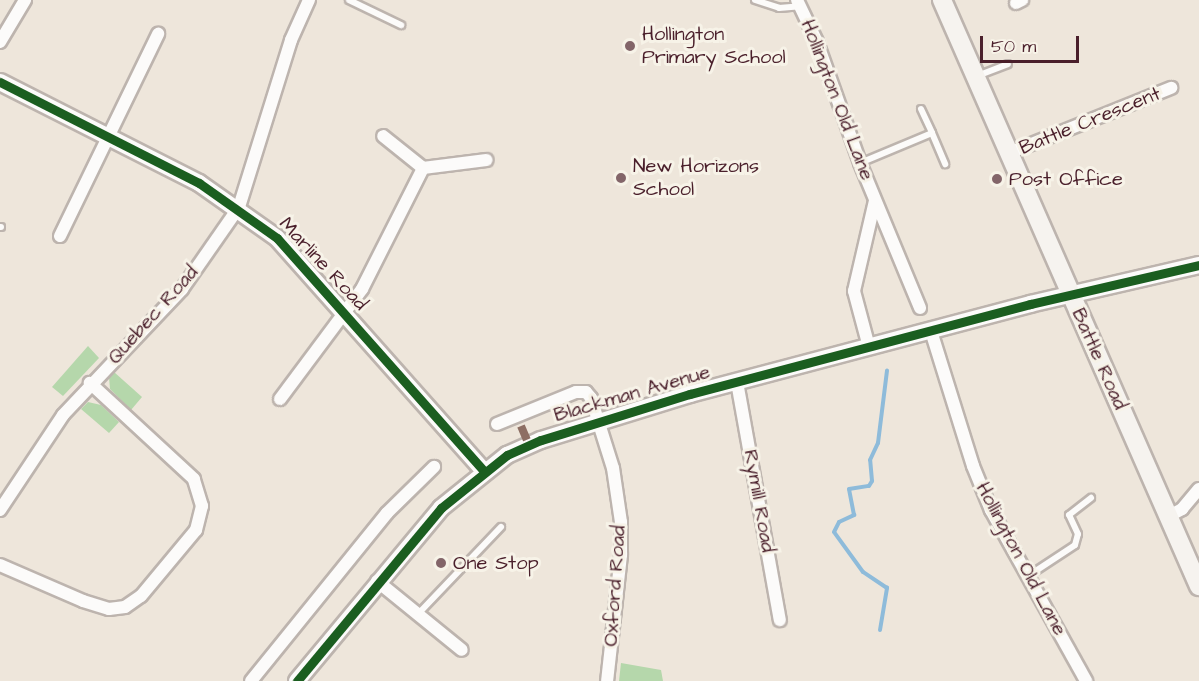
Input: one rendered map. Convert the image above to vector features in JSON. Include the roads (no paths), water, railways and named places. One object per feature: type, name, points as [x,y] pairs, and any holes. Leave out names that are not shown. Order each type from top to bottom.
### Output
[{"type":"main road","name":"Battle Road","points":[[942,0],[1199,586]]},
{"type":"street","points":[[0,42],[22,4],[9,0]]},
{"type":"street","name":"Quebec Road","points":[[0,510],[47,438],[90,383],[182,289],[239,207],[291,40],[309,0]]},
{"type":"street","name":"Hollington Old Lane","points":[[799,3],[818,42],[860,163],[920,308]]},
{"type":"street","points":[[60,236],[158,34]]},
{"type":"street","name":"Marline Road","points":[[0,82],[239,207],[277,238],[484,471]]},
{"type":"street","name":"Battle Crescent","points":[[1009,153],[1171,88]]},
{"type":"street","points":[[383,136],[423,168],[486,160]]},
{"type":"street","points":[[280,399],[362,289],[423,168]]},
{"type":"street","name":"Hollington Old Lane","points":[[869,347],[854,291],[875,201]]},
{"type":"street","name":"Blackman Avenue","points":[[297,681],[377,581],[441,508],[484,471],[541,440],[737,382],[1070,295],[1199,265]]},
{"type":"street","name":"Hollington Old Lane","points":[[931,331],[973,466],[991,510],[1086,681]]},
{"type":"street","name":"Rymill Road","points":[[737,382],[780,620]]},
{"type":"street","points":[[0,565],[82,601],[109,609],[125,607],[141,596],[196,530],[202,506],[194,479],[90,383]]},
{"type":"street","name":"Blackman Avenue","points":[[497,424],[519,420],[547,401],[586,392],[600,421]]},
{"type":"street","name":"Oxford Road","points":[[600,421],[617,489],[621,522],[607,681]]},
{"type":"street","points":[[251,681],[387,513],[434,466]]},
{"type":"street","points":[[1169,516],[1182,509],[1199,489]]},
{"type":"street","points":[[377,581],[419,613],[462,651]]},
{"type":"lane","points":[[349,0],[401,25]]},
{"type":"lane","points":[[755,0],[778,8],[799,3]]},
{"type":"lane","points":[[977,76],[1008,64]]},
{"type":"lane","points":[[921,109],[945,164]]},
{"type":"lane","points":[[860,163],[932,133]]},
{"type":"lane","points":[[1028,576],[1075,545],[1078,534],[1069,515],[1091,498]]},
{"type":"lane","points":[[419,613],[501,527]]},
{"type":"waterway","points":[[880,630],[887,588],[863,572],[834,532],[839,522],[854,515],[849,489],[869,486],[872,481],[870,460],[878,443],[887,371]]},
{"type":"place","name":"Hollington Primary School","points":[[630,46]]},
{"type":"place","name":"New Horizons School","points":[[621,178]]},
{"type":"place","name":"Post Office","points":[[997,179]]},
{"type":"place","name":"One Stop","points":[[441,563]]}]
